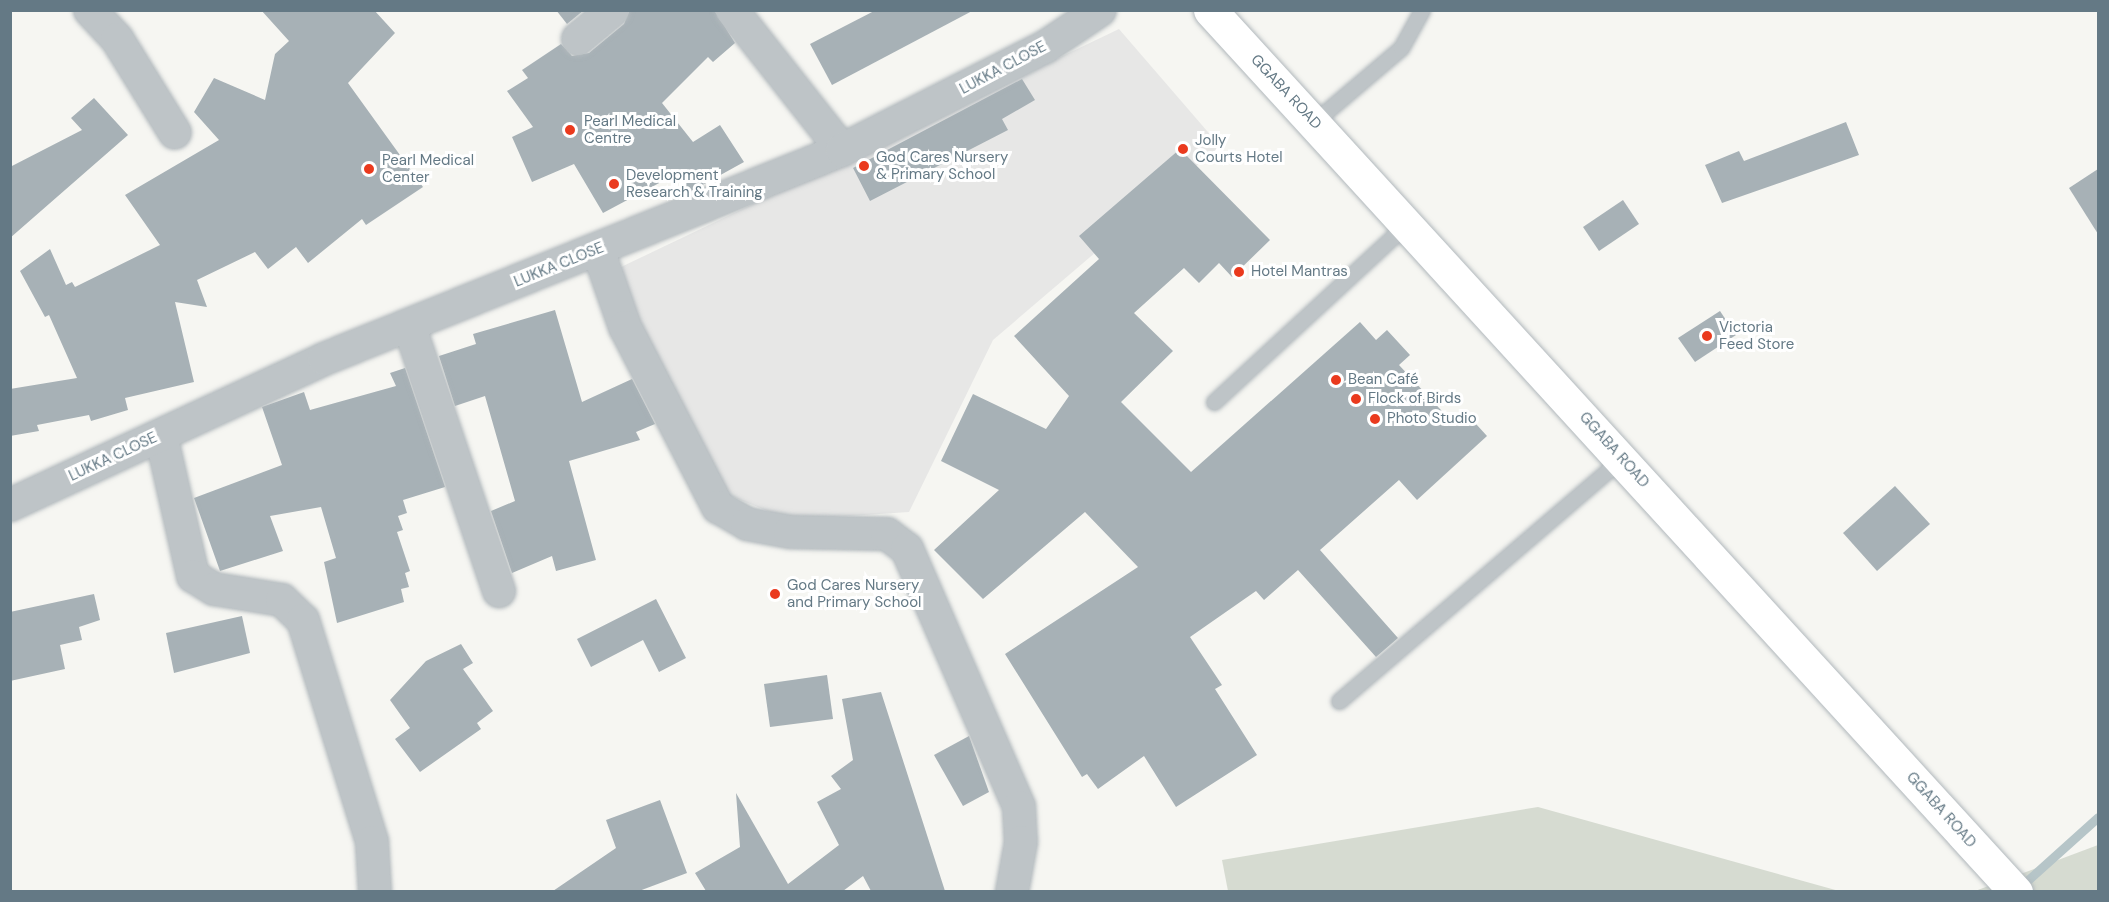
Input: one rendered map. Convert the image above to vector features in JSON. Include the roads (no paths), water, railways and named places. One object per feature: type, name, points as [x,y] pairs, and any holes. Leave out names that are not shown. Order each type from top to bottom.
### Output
[{"type":"main road","name":"GGABA ROAD","points":[[1210,10],[2016,891]]},
{"type":"street","points":[[90,10],[117,39],[175,133]]},
{"type":"street","points":[[578,39],[613,10]]},
{"type":"street","points":[[732,10],[842,150]]},
{"type":"street","name":"LUKKA CLOSE","points":[[10,505],[409,325],[842,150],[1045,47],[1101,10]]},
{"type":"street","points":[[598,250],[625,327],[718,507],[747,524],[790,532],[887,534],[907,549],[1019,807],[1021,842],[1012,891]]},
{"type":"street","points":[[409,325],[499,591]]},
{"type":"street","points":[[161,435],[193,576],[214,589],[282,600],[303,620],[372,842],[375,891]]},
{"type":"lane","points":[[1314,122],[1401,48],[1422,10]]},
{"type":"lane","points":[[1214,402],[1407,224]]},
{"type":"lane","points":[[1339,700],[1621,459]]},
{"type":"waterway","points":[[2019,888],[2098,817]]},
{"type":"place","name":"Pearl Medical Centre","points":[[570,130]]},
{"type":"place","name":"Jolly Courts Hotel","points":[[1183,149]]},
{"type":"place","name":"God Cares Nursery & Primary School","points":[[864,166]]},
{"type":"place","name":"Pearl Medical Center","points":[[369,169]]},
{"type":"place","name":"Development Research & Training","points":[[614,184]]},
{"type":"place","name":"Hotel Mantras","points":[[1239,272]]},
{"type":"place","name":"Victoria Feed Store","points":[[1707,336]]},
{"type":"place","name":"Bean Café","points":[[1336,380]]},
{"type":"place","name":"Flock of Birds","points":[[1356,399]]},
{"type":"place","name":"Photo Studio","points":[[1375,419]]},
{"type":"place","name":"God Cares Nursery and Primary School","points":[[775,594]]}]
